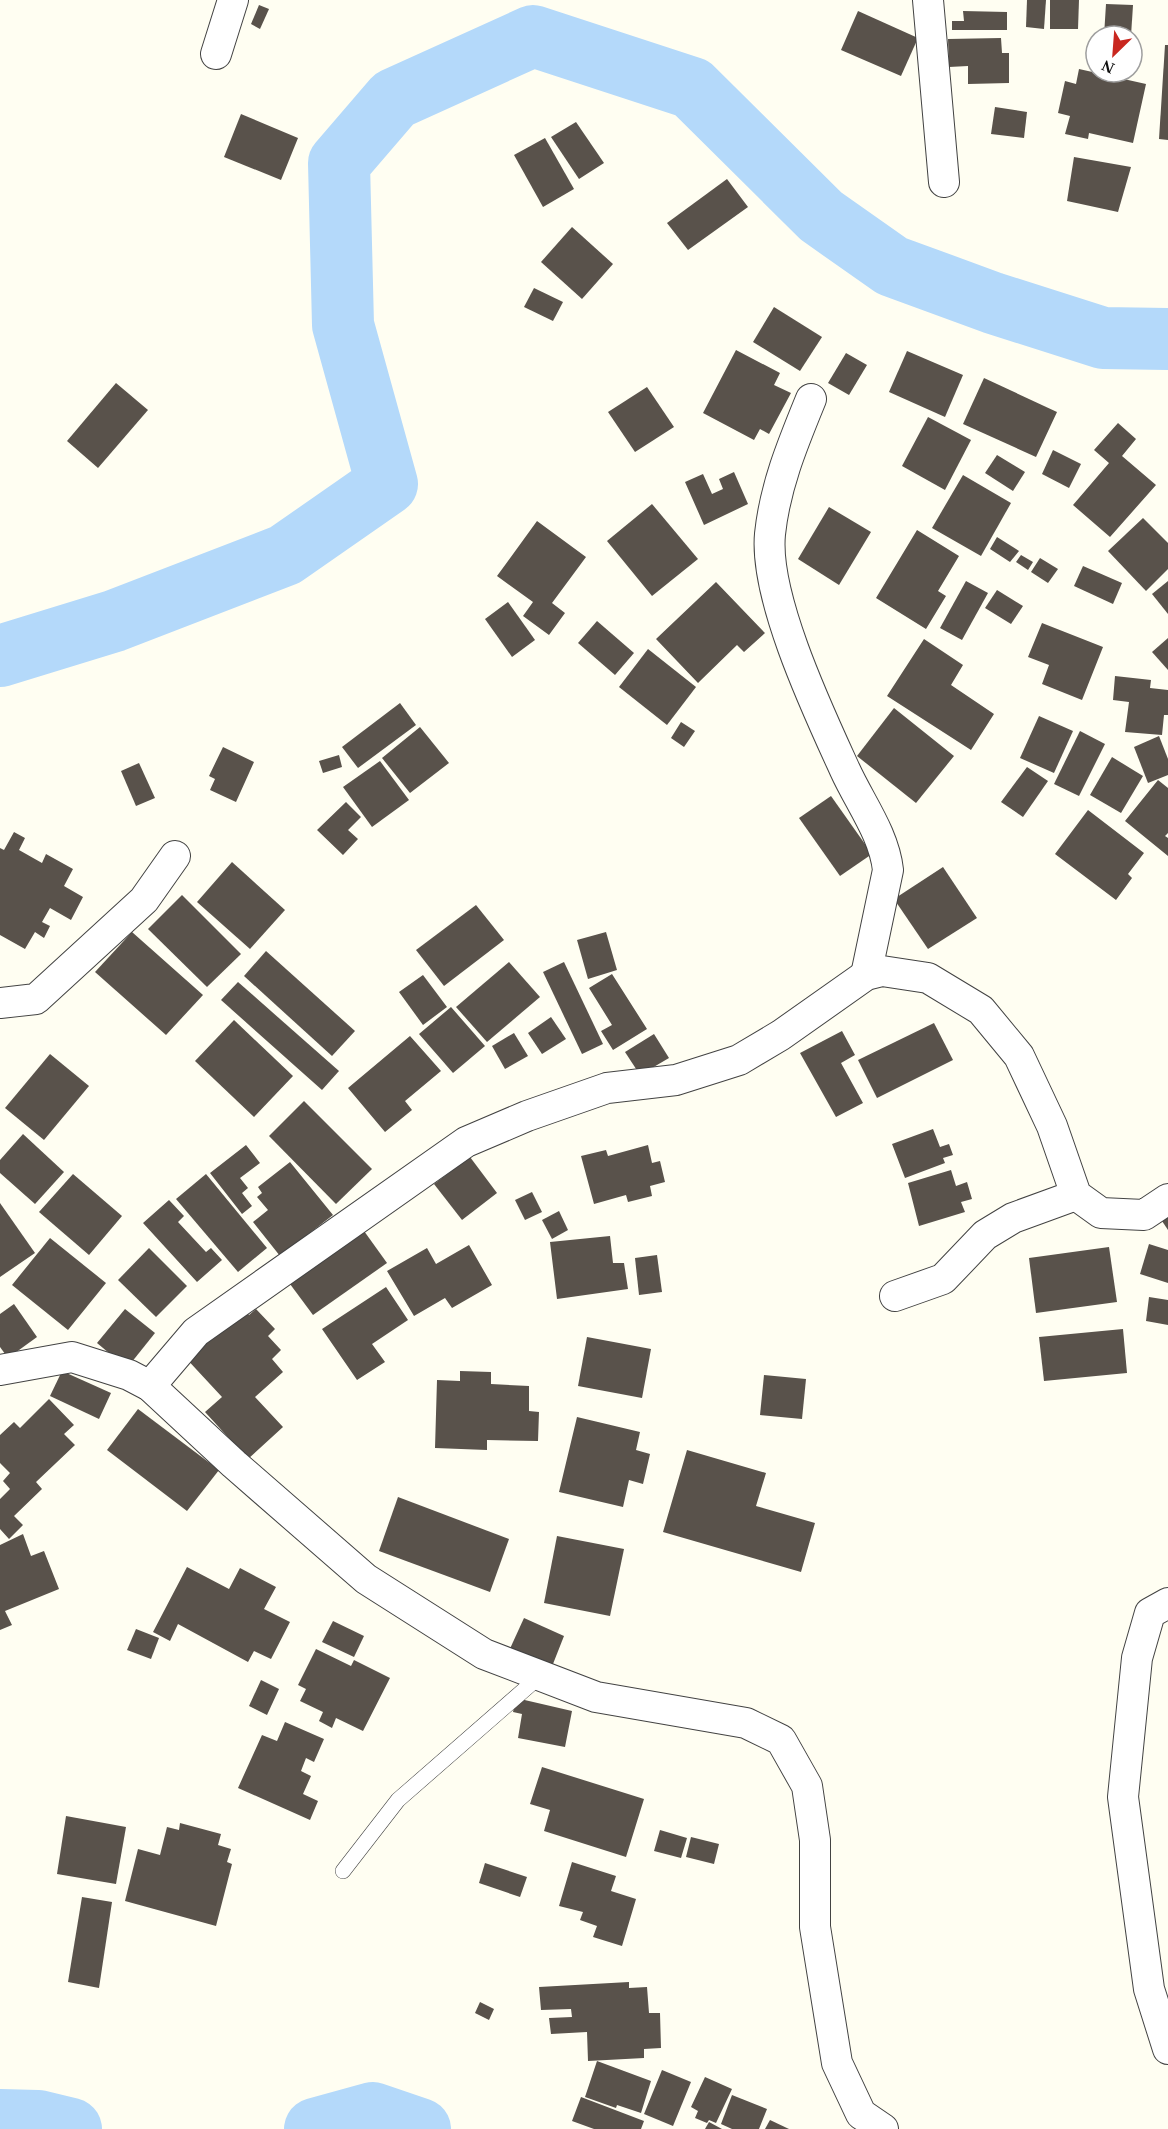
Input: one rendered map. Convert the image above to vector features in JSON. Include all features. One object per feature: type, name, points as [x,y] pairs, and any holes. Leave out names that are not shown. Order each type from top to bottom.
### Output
[{"type":"street","points":[[216,54],[233,0]]},
{"type":"street","points":[[928,0],[944,182]]},
{"type":"street","points":[[811,399],[782,475],[774,504],[770,536],[771,568],[776,596],[829,736],[878,835],[886,857],[888,870],[867,975]]},
{"type":"street","points":[[0,1003],[36,999],[144,900],[175,856]]},
{"type":"street","points":[[150,1386],[196,1332],[466,1142],[527,1116],[607,1088],[676,1080],[739,1060],[781,1035],[867,975],[882,971],[928,978],[981,1010],[1018,1056],[1052,1126],[1076,1195],[1101,1213],[1144,1215],[1168,1199]]},
{"type":"street","points":[[895,1296],[943,1279],[986,1235],[1014,1218],[1076,1195]]},
{"type":"street","points":[[0,1370],[72,1357],[129,1375],[150,1386],[234,1464],[366,1579],[484,1654],[596,1696],[746,1723],[781,1740],[807,1786],[815,1840],[815,1927],[837,2063],[861,2114],[883,2129]]},
{"type":"street","points":[[1168,1603],[1150,1613],[1137,1658],[1123,1797],[1149,1989],[1168,2049]]},
{"type":"lane","points":[[343,1871],[398,1800],[540,1676]]},
{"type":"building","points":[[1027,0],[1046,0],[1044,29],[1026,27]]},
{"type":"building","points":[[1050,0],[1079,0],[1078,29],[1050,29]]},
{"type":"building","points":[[1106,4],[1133,5],[1132,24],[1105,24]]},
{"type":"building","points":[[259,5],[269,9],[260,29],[251,24]]},
{"type":"building","points":[[858,11],[918,38],[901,76],[841,50]]},
{"type":"building","points":[[963,11],[1007,12],[1007,30],[952,30],[952,21],[964,21]]},
{"type":"building","points":[[1001,38],[1002,53],[1009,53],[1009,83],[968,84],[968,66],[949,67],[948,39]]},
{"type":"building","points":[[1165,45],[1168,45],[1168,140],[1159,139]]},
{"type":"building","points":[[1079,69],[1084,70],[1084,84],[1146,84],[1133,143],[1089,133],[1088,139],[1065,134],[1070,116],[1058,113],[1065,81],[1076,84]]},
{"type":"building","points":[[995,107],[1027,112],[1024,138],[991,134]]},
{"type":"building","points":[[241,114],[298,138],[281,180],[224,157]]},
{"type":"building","points":[[576,122],[604,163],[579,179],[551,137]]},
{"type":"building","points":[[545,138],[574,189],[543,207],[514,155]]},
{"type":"building","points":[[1074,157],[1131,167],[1118,212],[1067,201]]},
{"type":"building","points":[[727,179],[748,207],[688,250],[667,223]]},
{"type":"building","points":[[572,227],[613,264],[582,299],[541,262]]},
{"type":"building","points":[[534,288],[563,302],[553,321],[524,307]]},
{"type":"building","points":[[774,307],[822,337],[800,371],[753,342]]},
{"type":"building","points":[[736,350],[780,373],[774,385],[791,393],[769,434],[760,429],[754,440],[703,413]]},
{"type":"building","points":[[907,351],[963,375],[945,417],[889,392]]},
{"type":"building","points":[[846,353],[867,365],[849,395],[828,383]]},
{"type":"building","points":[[984,378],[1057,412],[1036,457],[963,424]]},
{"type":"building","points":[[116,383],[148,410],[98,468],[67,441]]},
{"type":"building","points":[[647,387],[674,427],[635,452],[608,412]]},
{"type":"building","points":[[928,417],[971,440],[945,490],[902,466]]},
{"type":"building","points":[[1118,423],[1136,439],[1122,456],[1156,485],[1110,537],[1073,505],[1109,463],[1094,450]]},
{"type":"building","points":[[1053,450],[1081,464],[1069,488],[1042,474]]},
{"type":"building","points":[[997,455],[1025,472],[1013,491],[985,473]]},
{"type":"building","points":[[734,472],[748,504],[704,525],[685,482],[703,474],[712,494],[723,489],[719,479]]},
{"type":"building","points":[[963,475],[1011,503],[981,556],[932,528]]},
{"type":"building","points":[[652,504],[698,559],[652,596],[607,541]]},
{"type":"building","points":[[829,507],[871,532],[839,585],[798,559]]},
{"type":"building","points":[[1143,518],[1168,543],[1168,569],[1146,591],[1108,551]]},
{"type":"building","points":[[537,521],[586,557],[552,603],[565,613],[549,635],[523,616],[533,602],[497,576]]},
{"type":"building","points":[[917,530],[959,556],[938,591],[946,596],[926,629],[876,598]]},
{"type":"building","points":[[997,537],[1019,551],[1010,562],[990,549]]},
{"type":"building","points":[[1021,555],[1033,562],[1028,570],[1016,562]]},
{"type":"building","points":[[1040,558],[1058,569],[1048,583],[1031,572]]},
{"type":"building","points":[[1083,566],[1122,583],[1113,604],[1074,586]]},
{"type":"building","points":[[966,581],[988,593],[962,640],[940,628]]},
{"type":"building","points":[[1168,581],[1168,614],[1152,594]]},
{"type":"building","points":[[716,582],[765,633],[744,652],[737,645],[698,683],[656,639]]},
{"type":"building","points":[[997,590],[1023,606],[1011,624],[985,608]]},
{"type":"building","points":[[508,602],[535,640],[512,657],[485,619]]},
{"type":"building","points":[[597,621],[634,653],[615,675],[578,643]]},
{"type":"building","points":[[1042,623],[1103,647],[1082,700],[1042,684],[1049,665],[1028,657]]},
{"type":"building","points":[[1168,638],[1168,670],[1152,652]]},
{"type":"building","points":[[924,639],[963,665],[951,685],[994,714],[971,750],[887,696]]},
{"type":"building","points":[[648,649],[696,687],[667,725],[619,687]]},
{"type":"building","points":[[1115,676],[1151,680],[1150,688],[1168,690],[1168,715],[1164,715],[1162,735],[1125,732],[1129,702],[1113,700]]},
{"type":"building","points":[[400,703],[416,725],[358,768],[342,747]]},
{"type":"building","points":[[894,708],[954,756],[916,803],[857,756]]},
{"type":"building","points":[[1039,716],[1073,731],[1054,773],[1020,758]]},
{"type":"building","points":[[681,722],[695,731],[684,747],[671,738]]},
{"type":"building","points":[[420,727],[449,763],[410,793],[382,758]]},
{"type":"building","points":[[1080,731],[1105,744],[1079,796],[1054,784]]},
{"type":"building","points":[[1159,736],[1168,759],[1168,775],[1148,783],[1134,747]]},
{"type":"building","points":[[223,747],[254,762],[236,802],[210,790],[215,779],[209,776]]},
{"type":"building","points":[[339,755],[342,767],[323,773],[319,761]]},
{"type":"building","points":[[1112,757],[1143,776],[1121,813],[1090,795]]},
{"type":"building","points":[[380,761],[409,800],[372,827],[343,787]]},
{"type":"building","points":[[139,763],[155,798],[136,806],[121,771]]},
{"type":"building","points":[[1027,767],[1048,781],[1023,817],[1001,802]]},
{"type":"building","points":[[1158,780],[1168,788],[1168,833],[1165,836],[1168,838],[1168,856],[1125,821]]},
{"type":"building","points":[[831,796],[872,854],[840,876],[799,818]]},
{"type":"building","points":[[346,802],[361,817],[348,830],[358,839],[343,855],[317,830]]},
{"type":"building","points":[[1088,810],[1144,853],[1128,874],[1132,878],[1116,900],[1055,854]]},
{"type":"building","points":[[14,832],[25,838],[19,850],[42,863],[46,854],[73,869],[64,886],[83,897],[71,920],[50,908],[42,922],[50,926],[44,938],[35,932],[25,949],[0,935],[0,848],[4,850]]},
{"type":"building","points":[[232,862],[285,910],[250,949],[197,902]]},
{"type":"building","points":[[943,867],[977,918],[928,949],[894,899]]},
{"type":"building","points":[[182,895],[241,954],[207,987],[148,929]]},
{"type":"building","points":[[476,905],[504,940],[444,986],[416,950]]},
{"type":"building","points":[[132,932],[203,995],[166,1035],[95,972]]},
{"type":"building","points":[[606,932],[617,970],[588,979],[577,940]]},
{"type":"building","points":[[266,951],[355,1031],[332,1056],[244,976]]},
{"type":"building","points":[[509,962],[540,997],[487,1042],[456,1007]]},
{"type":"building","points":[[564,962],[603,1044],[582,1054],[543,972]]},
{"type":"building","points":[[612,974],[647,1029],[613,1050],[601,1031],[612,1025],[589,988]]},
{"type":"building","points":[[423,975],[447,1007],[423,1025],[399,992]]},
{"type":"building","points":[[238,982],[339,1071],[322,1090],[221,1000]]},
{"type":"building","points":[[451,1007],[485,1046],[453,1073],[419,1034]]},
{"type":"building","points":[[551,1017],[566,1039],[542,1054],[528,1033]]},
{"type":"building","points":[[234,1020],[293,1076],[254,1117],[195,1061]]},
{"type":"building","points":[[934,1023],[953,1060],[877,1098],[858,1060]]},
{"type":"building","points":[[842,1031],[855,1055],[841,1063],[863,1103],[836,1117],[800,1053]]},
{"type":"building","points":[[514,1033],[528,1056],[505,1069],[492,1046]]},
{"type":"building","points":[[654,1034],[669,1058],[640,1075],[625,1052]]},
{"type":"building","points":[[410,1036],[441,1071],[405,1101],[412,1110],[385,1132],[348,1088]]},
{"type":"building","points":[[50,1054],[89,1086],[44,1140],[5,1108]]},
{"type":"building","points":[[304,1101],[372,1169],[336,1204],[269,1136]]},
{"type":"building","points":[[933,1129],[940,1147],[949,1144],[953,1155],[943,1158],[945,1163],[905,1178],[892,1144]]},
{"type":"building","points":[[23,1134],[64,1172],[35,1204],[0,1173],[0,1160]]},
{"type":"building","points":[[246,1145],[260,1163],[240,1178],[248,1188],[242,1193],[252,1206],[242,1214],[210,1173]]},
{"type":"building","points":[[648,1145],[652,1163],[660,1161],[665,1182],[650,1186],[652,1196],[628,1202],[626,1195],[594,1204],[581,1156],[606,1150],[608,1156]]},
{"type":"building","points":[[470,1157],[497,1193],[462,1220],[434,1184]]},
{"type":"building","points":[[290,1162],[333,1215],[280,1256],[253,1222],[268,1210],[257,1197],[262,1193],[258,1187]]},
{"type":"building","points":[[951,1170],[956,1186],[967,1182],[972,1199],[961,1202],[965,1212],[919,1226],[908,1183]]},
{"type":"building","points":[[73,1174],[122,1216],[89,1255],[39,1212]]},
{"type":"building","points":[[206,1174],[267,1248],[238,1272],[176,1199]]},
{"type":"building","points":[[532,1192],[542,1212],[525,1220],[515,1200]]},
{"type":"building","points":[[169,1200],[184,1216],[178,1222],[206,1252],[211,1248],[222,1260],[197,1282],[143,1223]]},
{"type":"building","points":[[0,1203],[35,1253],[0,1277]]},
{"type":"building","points":[[559,1211],[568,1230],[552,1239],[542,1220]]},
{"type":"building","points":[[1168,1217],[1168,1230],[1162,1221]]},
{"type":"building","points":[[364,1231],[387,1263],[313,1315],[290,1284]]},
{"type":"building","points":[[610,1236],[613,1263],[624,1263],[628,1289],[557,1299],[550,1242]]},
{"type":"building","points":[[50,1238],[106,1283],[68,1330],[12,1285]]},
{"type":"building","points":[[1149,1244],[1168,1250],[1168,1283],[1140,1274]]},
{"type":"building","points":[[469,1245],[492,1285],[452,1308],[445,1298],[414,1316],[387,1271],[427,1248],[436,1264]]},
{"type":"building","points":[[1109,1247],[1117,1302],[1036,1313],[1029,1258]]},
{"type":"building","points":[[149,1248],[187,1286],[156,1317],[118,1280]]},
{"type":"building","points":[[657,1255],[662,1292],[639,1295],[635,1258]]},
{"type":"building","points":[[386,1287],[408,1320],[372,1344],[385,1362],[357,1380],[322,1329]]},
{"type":"building","points":[[1149,1297],[1168,1300],[1168,1325],[1146,1321]]},
{"type":"building","points":[[14,1304],[37,1337],[8,1358],[0,1347],[0,1314]]},
{"type":"building","points":[[240,1304],[249,1315],[256,1309],[275,1329],[268,1336],[281,1350],[272,1359],[283,1372],[255,1397],[283,1427],[248,1459],[205,1412],[222,1397],[183,1355]]},
{"type":"building","points":[[125,1309],[155,1333],[127,1368],[97,1343]]},
{"type":"building","points":[[1123,1329],[1127,1373],[1044,1381],[1039,1337]]},
{"type":"building","points":[[587,1337],[651,1349],[642,1398],[578,1386]]},
{"type":"building","points":[[62,1371],[111,1393],[99,1419],[50,1396]]},
{"type":"building","points":[[460,1371],[491,1372],[491,1384],[529,1386],[529,1411],[539,1412],[538,1441],[487,1440],[487,1450],[435,1448],[437,1380],[460,1381]]},
{"type":"building","points":[[764,1375],[806,1379],[802,1419],[760,1415]]},
{"type":"building","points":[[49,1399],[74,1425],[64,1434],[75,1445],[36,1482],[42,1489],[14,1516],[23,1525],[9,1539],[0,1529],[0,1499],[10,1489],[3,1481],[10,1473],[0,1463],[0,1435],[14,1422],[20,1428]]},
{"type":"building","points":[[138,1409],[219,1470],[187,1511],[107,1450]]},
{"type":"building","points":[[577,1417],[640,1432],[636,1450],[650,1454],[643,1484],[629,1480],[623,1507],[559,1492]]},
{"type":"building","points":[[687,1450],[766,1473],[756,1506],[815,1523],[801,1572],[663,1532]]},
{"type":"building","points":[[398,1497],[509,1539],[490,1592],[379,1551]]},
{"type":"building","points":[[23,1534],[31,1556],[44,1551],[59,1589],[5,1611],[12,1625],[0,1630],[0,1545]]},
{"type":"building","points":[[557,1536],[624,1549],[610,1616],[544,1603]]},
{"type":"building","points":[[187,1567],[229,1589],[240,1568],[276,1587],[264,1609],[290,1622],[271,1659],[254,1651],[248,1662],[178,1624],[170,1641],[153,1632]]},
{"type":"building","points":[[524,1618],[564,1636],[551,1669],[508,1653]]},
{"type":"building","points":[[333,1621],[364,1636],[354,1657],[322,1642]]},
{"type":"building","points":[[136,1629],[159,1638],[151,1659],[127,1650]]},
{"type":"building","points":[[316,1649],[351,1666],[354,1660],[390,1678],[363,1731],[336,1718],[332,1728],[319,1721],[323,1712],[300,1701],[306,1689],[298,1685]]},
{"type":"building","points":[[261,1680],[279,1689],[267,1715],[249,1706]]},
{"type":"building","points":[[516,1698],[572,1711],[565,1747],[518,1738],[522,1714],[513,1712]]},
{"type":"building","points":[[285,1722],[324,1739],[314,1762],[306,1758],[301,1771],[311,1776],[303,1794],[318,1801],[310,1820],[238,1788],[262,1735],[277,1741]]},
{"type":"building","points":[[542,1767],[644,1799],[626,1857],[544,1831],[550,1810],[530,1804]]},
{"type":"building","points":[[66,1816],[126,1827],[116,1884],[57,1874]]},
{"type":"building","points":[[180,1823],[221,1834],[218,1845],[231,1849],[227,1862],[232,1864],[216,1926],[125,1901],[138,1849],[160,1855],[167,1827],[179,1830]]},
{"type":"building","points":[[660,1830],[687,1838],[681,1858],[654,1851]]},
{"type":"building","points":[[691,1837],[719,1844],[714,1864],[686,1857]]},
{"type":"building","points":[[572,1862],[616,1876],[611,1891],[636,1899],[622,1946],[593,1937],[597,1926],[580,1920],[583,1912],[559,1906]]},
{"type":"building","points":[[485,1863],[527,1877],[520,1897],[479,1883]]},
{"type":"building","points":[[82,1897],[112,1902],[99,1988],[68,1982]]},
{"type":"building","points":[[629,1982],[629,1988],[647,1987],[649,2013],[660,2013],[661,2048],[644,2049],[644,2058],[588,2061],[587,2032],[551,2034],[549,2018],[572,2017],[571,2009],[541,2010],[539,1987]]},
{"type":"building","points":[[480,2002],[494,2009],[489,2020],[475,2013]]},
{"type":"building","points":[[597,2061],[651,2081],[641,2113],[617,2105],[616,2108],[585,2097]]},
{"type":"building","points":[[662,2070],[691,2082],[673,2126],[644,2114]]},
{"type":"building","points":[[705,2077],[732,2089],[716,2123],[709,2120],[707,2123],[695,2118],[698,2111],[691,2107]]},
{"type":"building","points":[[732,2095],[767,2109],[759,2129],[732,2129],[721,2124]]},
{"type":"building","points":[[581,2097],[644,2121],[641,2129],[594,2129],[572,2121]]},
{"type":"building","points":[[770,2120],[789,2129],[765,2129]]},
{"type":"building","points":[[709,2122],[722,2129],[705,2129]]},
{"type":"waterway","points":[[0,656],[114,621],[285,555],[387,484],[343,325],[339,163],[394,99],[533,36],[692,88],[821,216],[892,266],[993,303],[1103,338],[1168,339]]},
{"type":"waterway","points":[[315,2129],[373,2113],[420,2129]]},
{"type":"waterway","points":[[0,2120],[38,2121],[71,2129]]}]
